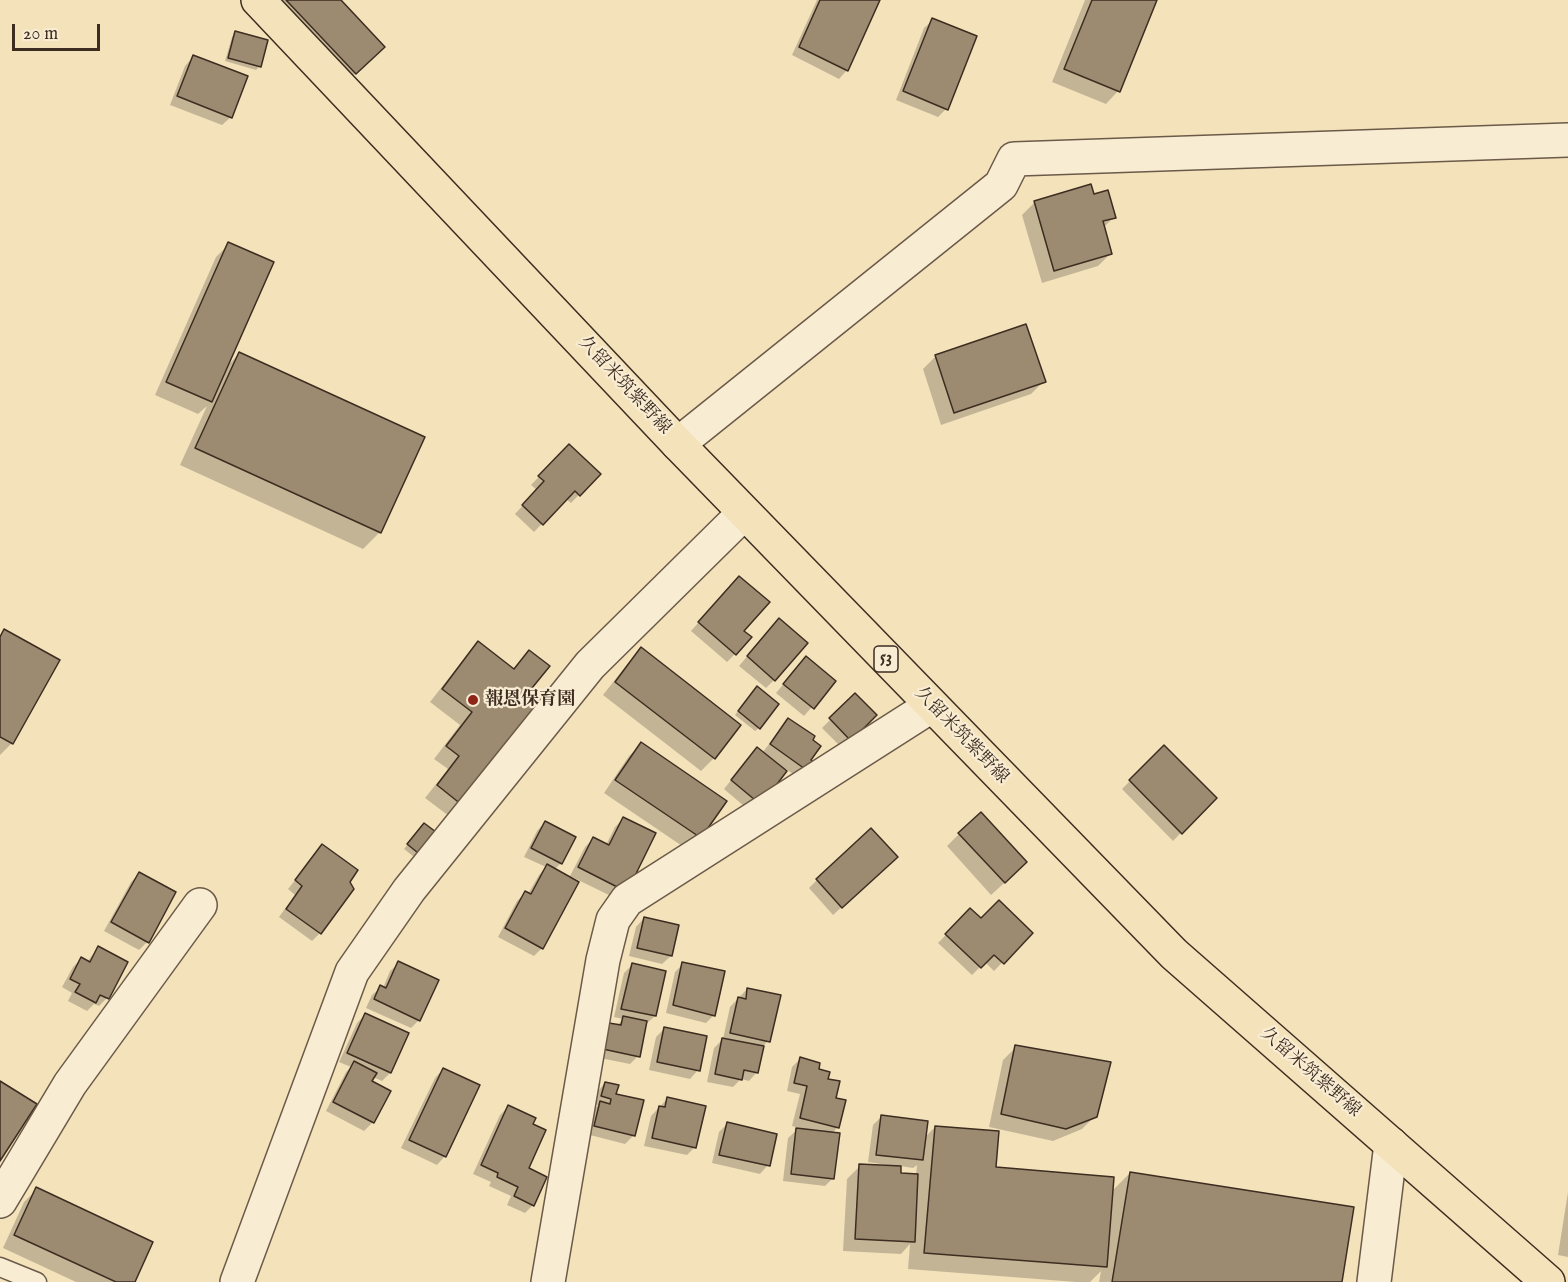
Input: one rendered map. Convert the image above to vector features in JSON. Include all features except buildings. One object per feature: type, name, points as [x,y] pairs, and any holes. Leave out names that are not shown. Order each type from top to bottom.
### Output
[{"type":"main road","name":"久留米筑紫野線","points":[[258,0],[744,513],[1174,954],[1548,1282]]},
{"type":"street","points":[[678,444],[1001,185],[1014,159],[1568,140]]},
{"type":"street","points":[[237,1282],[352,972],[409,890],[590,664],[744,513]]},
{"type":"street","points":[[548,1282],[603,960],[613,920],[627,900],[931,706]]},
{"type":"street","points":[[0,1201],[70,1084],[200,905]]},
{"type":"street","points":[[1374,1282],[1391,1144]]},
{"type":"lane","points":[[0,1267],[37,1282]]},
{"type":"place","name":"報恩保育園","points":[[473,700]]}]
